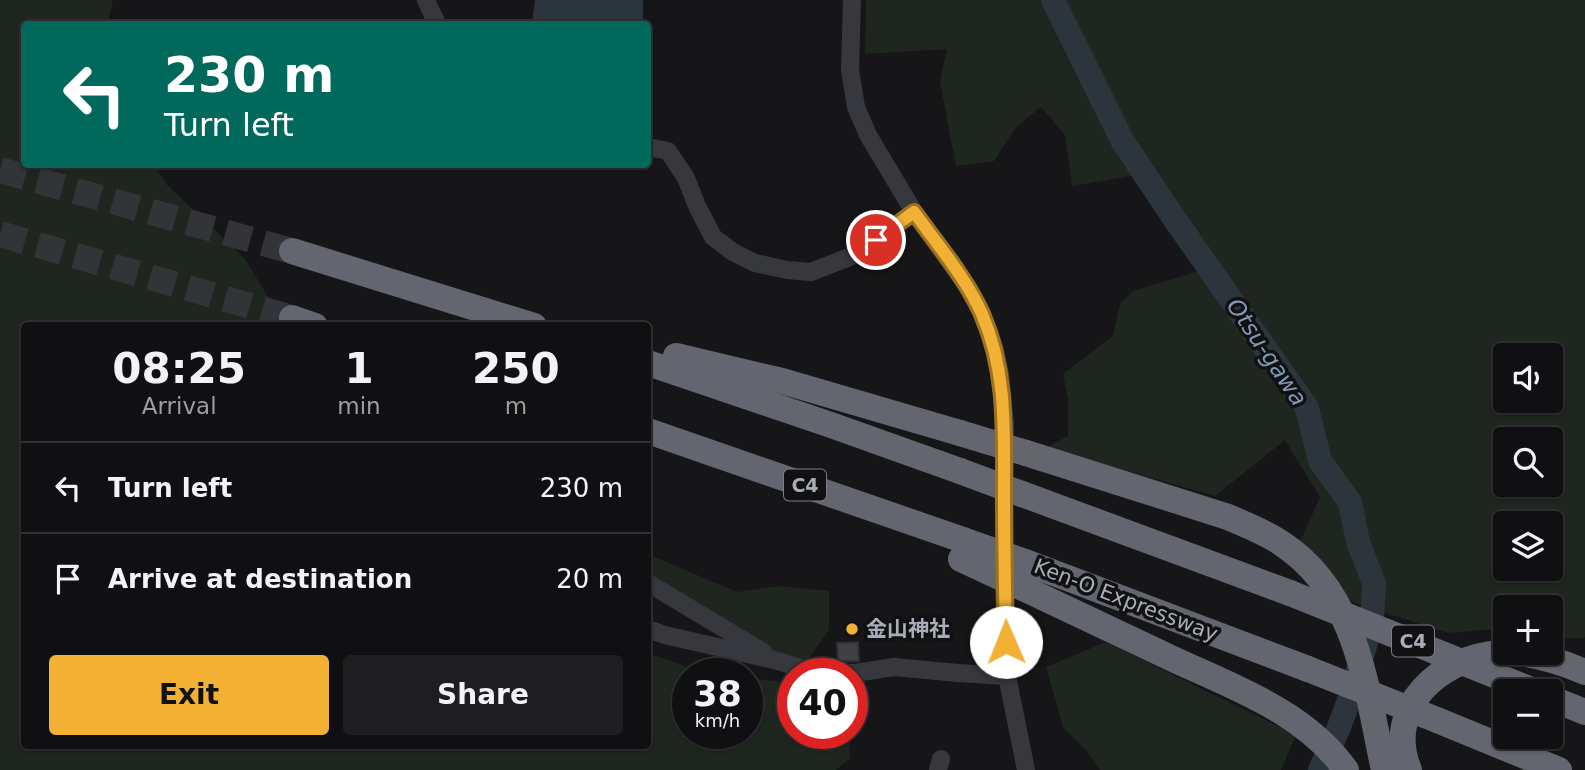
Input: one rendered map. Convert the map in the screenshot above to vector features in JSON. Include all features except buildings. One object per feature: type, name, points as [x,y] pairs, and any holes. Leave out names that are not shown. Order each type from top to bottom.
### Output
[{"type":"highway","points":[[292,251],[522,322]]},
{"type":"highway","points":[[504,316],[529,322]]},
{"type":"highway","points":[[651,350],[782,381],[1026,453],[1228,517],[1281,543],[1318,575],[1344,617],[1365,675],[1383,764]]},
{"type":"highway","name":"C4","points":[[651,364],[960,471],[1290,593],[1504,679]]},
{"type":"highway","name":"Ken-O Expressway","points":[[657,434],[962,549],[1025,562],[1308,669],[1559,770]]},
{"type":"highway","points":[[962,549],[1023,588],[1244,692],[1289,716],[1321,741],[1346,770]]},
{"type":"highway","points":[[1409,770],[1403,742],[1405,722],[1414,700],[1438,675],[1453,666],[1480,656],[1522,653],[1546,658],[1585,672]]},
{"type":"highway","points":[[1563,703],[1585,712]]},
{"type":"street","points":[[426,0],[436,21]]},
{"type":"street","points":[[852,0],[850,70],[856,107],[867,135],[914,212],[967,286],[994,346],[1005,424],[1007,676],[1026,770]]},
{"type":"street","points":[[651,148],[668,151],[686,178],[713,237],[733,253],[787,270],[811,272],[857,254],[914,212]]},
{"type":"street","points":[[651,585],[777,660]]},
{"type":"street","points":[[651,630],[777,661]]},
{"type":"street","points":[[868,671],[894,667],[1007,676]]},
{"type":"shaded area","points":[[0,0],[113,0],[109,21],[21,21],[21,168],[157,168],[166,184],[245,259],[283,322],[21,322],[21,749],[651,749],[651,654],[672,662],[672,749],[763,749],[763,680],[777,681],[777,749],[850,749],[850,758],[836,770],[0,770]]},
{"type":"shaded area","points":[[535,0],[643,0],[643,21],[532,21]]},
{"type":"shaded area","points":[[866,0],[1585,0],[1585,637],[1563,636],[1563,595],[1493,595],[1493,629],[1448,633],[1352,602],[1300,542],[1320,497],[1285,440],[1215,496],[1045,448],[1068,436],[1068,400],[1063,374],[1113,336],[1120,304],[1133,291],[1215,266],[1131,176],[1072,186],[1065,135],[1041,107],[1016,127],[994,161],[956,166],[940,82],[947,49],[865,54]]},
{"type":"shaded area","points":[[651,555],[737,592],[779,586],[829,591],[829,630],[809,658],[783,658],[651,580]]},
{"type":"shaded area","points":[[1106,642],[1296,735],[1281,770],[1100,770],[1086,750],[1063,727],[1046,667]]},
{"type":"waterway","name":"Otsu-gawa","points":[[1053,0],[1122,140],[1307,408],[1320,461],[1350,502],[1358,542],[1374,583],[1372,621],[1351,695],[1320,770]]},
{"type":"tunnel","points":[[0,170],[292,251]]},
{"type":"tunnel","points":[[0,234],[292,318]]},
{"type":"place","name":"金山神社","points":[[852,629]]},
{"type":"route","points":[[876,240],[914,212],[967,286],[994,346],[1005,424],[1006,642]]}]
